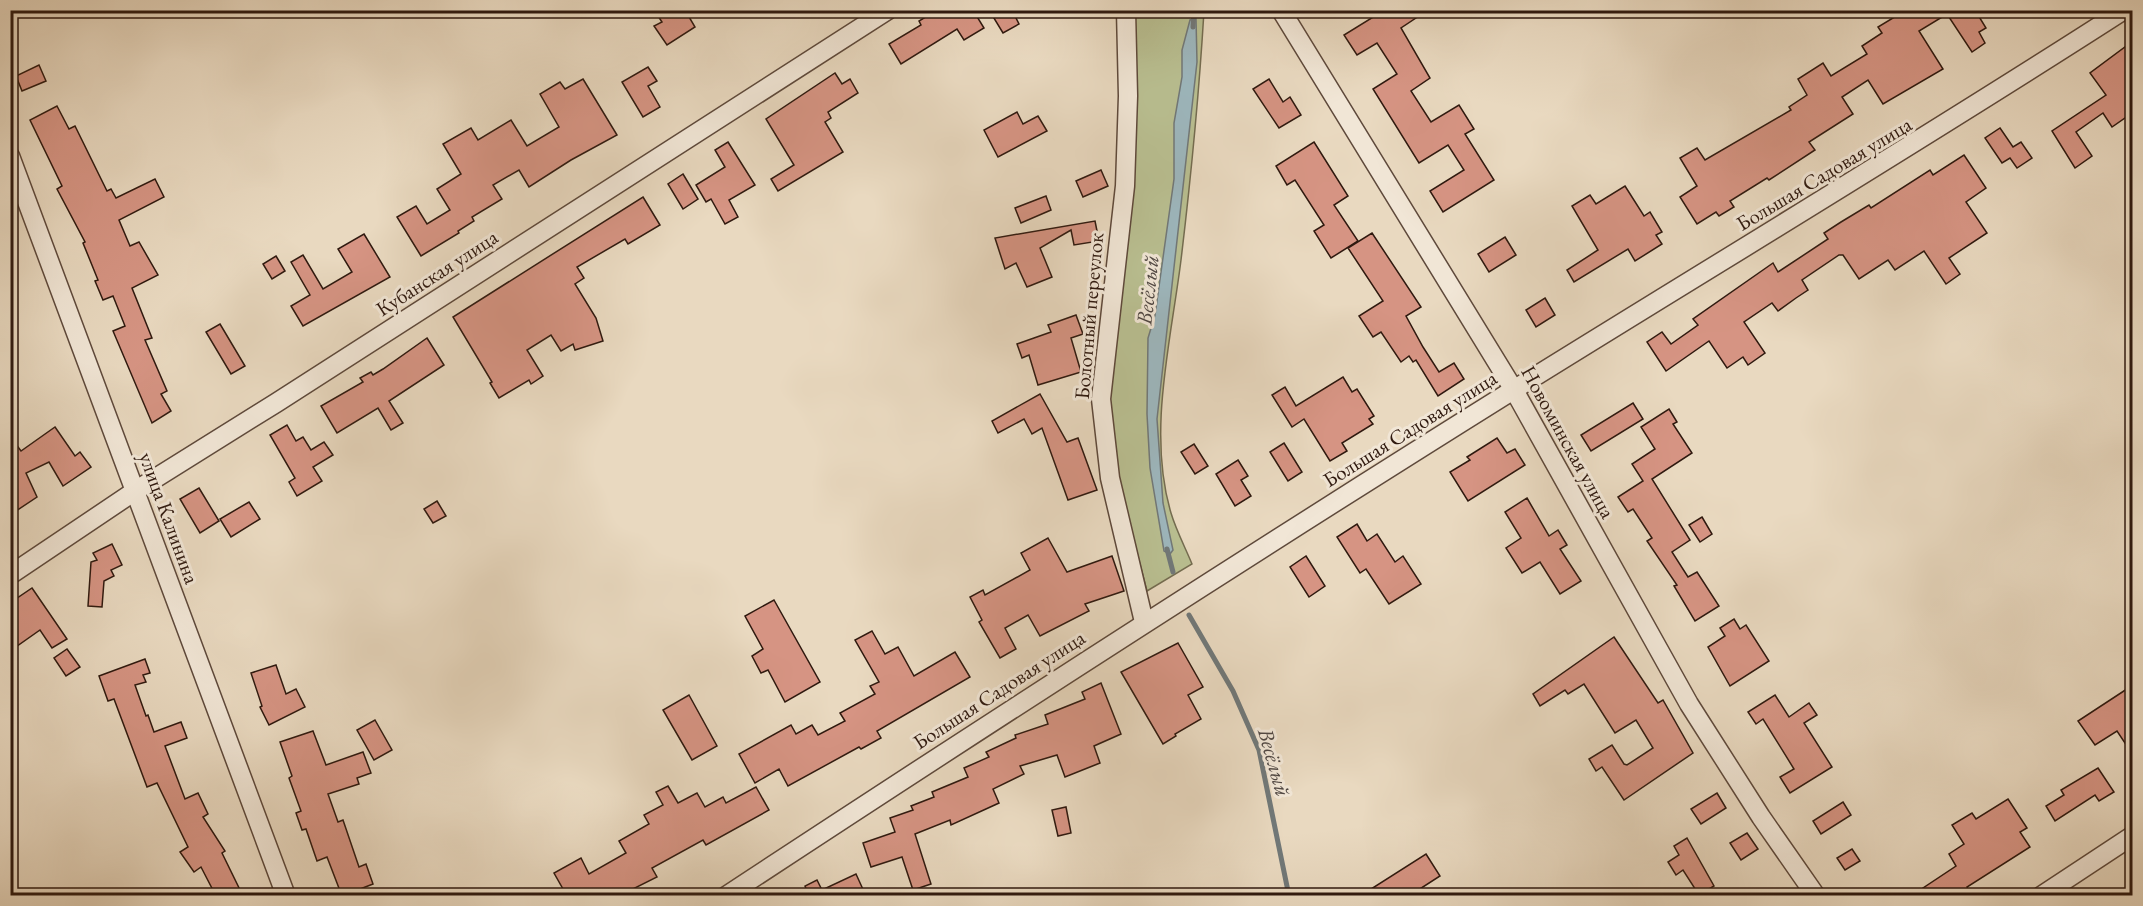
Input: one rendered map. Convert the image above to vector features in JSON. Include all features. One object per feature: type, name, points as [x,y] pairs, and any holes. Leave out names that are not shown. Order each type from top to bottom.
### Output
[{"type":"street","name":"Кубанская улица","points":[[10,575],[135,491],[888,10]]},
{"type":"street","name":"Болотный переулок","points":[[1126,10],[1128,96],[1125,186],[1101,399],[1110,478],[1144,622]]},
{"type":"street","name":"Новоминская улица","points":[[1281,10],[1514,390],[1689,704],[1761,817],[1816,896]]},
{"type":"street","name":"Большая Садовая улица","points":[[726,896],[1144,622],[1514,390],[1942,128],[2124,10]]},
{"type":"street","name":"улица Калинина","points":[[10,156],[286,896]]},
{"type":"street","points":[[2041,896],[2133,836]]},
{"type":"green space","points":[[1131,11],[1204,11],[1188,198],[1163,387],[1161,419],[1164,482],[1173,519],[1192,564],[1147,591],[1119,484],[1108,394]]},
{"type":"water","points":[[1196,19],[1197,62],[1157,419],[1163,503],[1173,550],[1170,554],[1164,551],[1150,468],[1147,414],[1148,338],[1155,315],[1174,179],[1174,123],[1182,77],[1182,50],[1190,20]]},
{"type":"building","points":[[654,10],[685,10],[695,27],[667,45],[654,26],[662,22]]},
{"type":"building","points":[[937,10],[973,10],[984,28],[964,40],[957,29],[901,64],[889,44],[921,25],[919,21]]},
{"type":"building","points":[[989,10],[1012,10],[1019,24],[1003,33]]},
{"type":"building","points":[[1372,10],[1428,10],[1401,28],[1430,78],[1411,91],[1431,122],[1459,105],[1474,129],[1465,134],[1494,180],[1443,212],[1430,191],[1464,170],[1448,145],[1419,163],[1373,89],[1397,74],[1377,43],[1357,55],[1344,35],[1375,16]]},
{"type":"building","points":[[1895,10],[1975,10],[1986,28],[1979,32],[1985,43],[1972,52],[1947,14],[1919,31],[1943,69],[1883,104],[1868,80],[1842,97],[1853,114],[1809,142],[1815,150],[1769,180],[1767,178],[1730,201],[1734,207],[1719,216],[1716,212],[1697,224],[1680,197],[1697,186],[1680,158],[1697,148],[1705,160],[1791,110],[1789,107],[1807,95],[1798,79],[1823,63],[1831,76],[1867,54],[1862,46],[1882,33],[1878,27],[1898,15]]},
{"type":"building","points":[[2133,41],[2132,113],[2112,127],[2103,113],[2076,132],[2092,156],[2075,168],[2052,131],[2106,95],[2090,73]]},
{"type":"building","points":[[39,65],[46,81],[22,91],[16,76]]},
{"type":"building","points":[[648,67],[657,81],[648,86],[660,107],[643,117],[622,82]]},
{"type":"building","points":[[835,73],[842,84],[850,79],[858,93],[828,112],[831,118],[825,122],[843,152],[778,191],[771,179],[794,165],[766,119]]},
{"type":"building","points":[[583,79],[617,135],[571,160],[529,187],[519,170],[493,185],[502,199],[472,217],[474,221],[458,231],[459,233],[421,256],[397,217],[416,206],[427,224],[450,210],[437,189],[461,174],[443,144],[471,128],[478,140],[511,120],[527,146],[559,127],[540,94],[560,82],[565,89]]},
{"type":"building","points":[[1269,79],[1283,102],[1290,97],[1301,115],[1279,128],[1253,89]]},
{"type":"building","points":[[57,106],[69,129],[75,126],[107,191],[111,189],[116,198],[155,179],[164,197],[119,220],[130,246],[139,242],[158,275],[132,288],[152,338],[145,340],[167,391],[161,394],[171,411],[152,423],[113,331],[125,326],[113,296],[103,300],[95,281],[98,280],[83,243],[85,242],[57,189],[62,186],[30,120]]},
{"type":"building","points":[[1017,112],[1023,124],[1038,116],[1047,131],[998,157],[984,130]]},
{"type":"building","points":[[2000,128],[2013,147],[2021,142],[2032,158],[2017,168],[2010,158],[2002,163],[1985,138]]},
{"type":"building","points":[[728,142],[755,185],[729,200],[738,217],[725,224],[711,199],[706,202],[696,185],[725,167],[715,150]]},
{"type":"building","points":[[1314,142],[1348,196],[1334,205],[1358,241],[1331,258],[1314,231],[1324,225],[1295,180],[1287,185],[1276,166]]},
{"type":"building","points":[[1964,155],[1986,188],[1966,202],[1987,233],[1949,258],[1960,274],[1946,284],[1924,251],[1895,270],[1888,260],[1859,279],[1843,255],[1839,255],[1802,280],[1808,290],[1778,311],[1772,303],[1744,322],[1765,353],[1748,365],[1743,357],[1727,368],[1709,341],[1666,371],[1647,342],[1662,332],[1671,344],[1698,325],[1693,319],[1773,263],[1778,272],[1828,239],[1824,233],[1841,222],[1869,205],[1871,208],[1930,170],[1933,175]]},
{"type":"building","points":[[1101,170],[1108,186],[1083,197],[1076,181]]},
{"type":"building","points":[[683,174],[698,199],[683,209],[668,184]]},
{"type":"building","points":[[1625,186],[1644,216],[1650,212],[1662,232],[1656,235],[1662,244],[1635,261],[1628,249],[1574,282],[1567,270],[1598,250],[1572,206],[1590,195],[1596,204]]},
{"type":"building","points":[[1046,196],[1051,210],[1021,223],[1015,208]]},
{"type":"building","points":[[643,197],[660,225],[628,244],[625,239],[577,267],[584,278],[575,284],[596,318],[603,341],[575,350],[573,344],[561,351],[551,335],[527,350],[543,376],[531,384],[529,380],[499,398],[490,383],[492,382],[453,317]]},
{"type":"building","points":[[1095,221],[1099,241],[1074,245],[1071,230],[1040,248],[1052,277],[1027,287],[1016,263],[1005,269],[995,238]]},
{"type":"building","points":[[1372,233],[1421,307],[1406,316],[1423,347],[1439,372],[1454,363],[1464,379],[1438,396],[1416,360],[1413,362],[1409,356],[1401,362],[1381,332],[1373,337],[1359,316],[1383,301],[1348,248]]},
{"type":"building","points":[[364,234],[390,277],[303,326],[291,306],[310,295],[291,262],[303,255],[323,289],[352,272],[338,249]]},
{"type":"building","points":[[1505,237],[1516,255],[1489,272],[1478,254]]},
{"type":"building","points":[[276,256],[285,271],[272,279],[263,264]]},
{"type":"building","points":[[1545,298],[1555,315],[1536,327],[1526,310]]},
{"type":"building","points":[[1076,315],[1083,334],[1071,338],[1081,372],[1038,385],[1029,355],[1022,358],[1017,344],[1051,332],[1048,325]]},
{"type":"building","points":[[220,324],[245,366],[231,374],[206,332]]},
{"type":"building","points":[[427,338],[444,365],[389,401],[403,423],[391,430],[378,408],[337,433],[321,406],[363,382],[360,378],[371,372],[373,375]]},
{"type":"building","points":[[1343,377],[1352,392],[1357,389],[1374,416],[1369,419],[1373,424],[1342,443],[1347,451],[1330,461],[1304,419],[1292,427],[1272,395],[1285,387],[1296,406]]},
{"type":"building","points":[[1040,394],[1067,442],[1078,438],[1097,490],[1068,500],[1042,428],[1032,434],[1024,419],[998,433],[992,421]]},
{"type":"building","points":[[1633,403],[1643,419],[1591,451],[1581,435]]},
{"type":"building","points":[[1669,409],[1677,422],[1673,424],[1692,453],[1652,479],[1690,540],[1672,552],[1688,577],[1697,572],[1719,606],[1695,621],[1674,586],[1677,585],[1647,541],[1652,538],[1633,509],[1628,512],[1618,497],[1643,481],[1632,464],[1655,449],[1641,427]]},
{"type":"building","points":[[287,425],[296,441],[303,437],[311,450],[324,442],[333,455],[313,467],[322,481],[297,496],[289,482],[295,478],[270,435]]},
{"type":"building","points":[[55,427],[75,456],[80,452],[91,467],[63,486],[49,462],[26,473],[37,497],[10,515],[10,436],[21,451]]},
{"type":"building","points":[[1497,438],[1507,453],[1515,449],[1525,465],[1468,501],[1450,472],[1470,460],[1467,457]]},
{"type":"building","points":[[1284,443],[1302,472],[1288,481],[1270,452]]},
{"type":"building","points":[[1194,444],[1208,466],[1195,474],[1181,452]]},
{"type":"building","points":[[1238,460],[1248,476],[1241,480],[1251,496],[1235,506],[1216,474]]},
{"type":"building","points":[[199,488],[219,521],[200,533],[180,499]]},
{"type":"building","points":[[1527,498],[1549,536],[1558,530],[1567,545],[1560,549],[1581,581],[1560,594],[1540,562],[1522,573],[1506,548],[1521,538],[1505,512]]},
{"type":"building","points":[[437,501],[446,516],[433,523],[424,509]]},
{"type":"building","points":[[249,502],[260,519],[231,537],[220,519]]},
{"type":"building","points":[[1702,517],[1712,534],[1700,542],[1689,525]]},
{"type":"building","points":[[1357,524],[1367,541],[1377,534],[1395,562],[1403,556],[1421,584],[1389,604],[1366,569],[1360,573],[1337,537]]},
{"type":"building","points":[[1048,538],[1067,572],[1112,556],[1124,591],[1085,604],[1089,611],[1040,636],[1028,615],[1005,628],[1016,649],[1000,658],[979,622],[982,620],[970,597],[983,590],[985,595],[1030,570],[1021,553]]},
{"type":"building","points":[[112,544],[122,565],[111,570],[114,576],[104,581],[102,607],[88,606],[91,562],[97,560],[93,553]]},
{"type":"building","points":[[1306,556],[1325,586],[1309,597],[1290,567]]},
{"type":"building","points":[[32,588],[67,639],[52,648],[40,630],[10,651],[10,603]]},
{"type":"building","points":[[774,600],[820,682],[785,702],[768,670],[761,673],[752,656],[763,649],[745,616]]},
{"type":"building","points":[[1734,619],[1740,629],[1746,625],[1769,661],[1730,686],[1708,647],[1725,636],[1720,628]]},
{"type":"building","points":[[872,631],[885,654],[898,647],[914,676],[955,652],[970,677],[877,731],[881,738],[861,749],[859,747],[788,786],[779,769],[755,783],[739,754],[791,725],[796,734],[812,725],[818,735],[845,721],[840,713],[875,694],[870,686],[879,682],[855,640]]},
{"type":"building","points":[[1614,637],[1658,703],[1663,700],[1693,753],[1624,800],[1602,767],[1596,771],[1589,759],[1612,745],[1627,765],[1653,748],[1636,720],[1615,733],[1584,684],[1568,694],[1565,690],[1540,706],[1533,694]]},
{"type":"building","points":[[1178,643],[1203,687],[1188,695],[1201,719],[1163,744],[1121,672]]},
{"type":"building","points":[[67,649],[80,667],[66,676],[54,658]]},
{"type":"building","points":[[145,659],[150,673],[143,675],[146,682],[135,685],[146,716],[148,715],[154,732],[181,722],[187,738],[165,746],[185,799],[198,793],[208,814],[203,817],[225,851],[222,853],[243,896],[216,896],[201,867],[194,872],[180,852],[188,847],[157,783],[147,787],[114,699],[108,701],[99,676]]},
{"type":"building","points":[[276,665],[286,694],[296,689],[305,707],[269,725],[260,707],[262,706],[251,673]]},
{"type":"building","points":[[1101,683],[1121,734],[1094,746],[1100,763],[1065,777],[1057,755],[1020,766],[1024,774],[993,789],[999,803],[951,825],[950,820],[915,834],[931,884],[913,890],[902,857],[871,867],[863,843],[895,832],[890,818],[913,810],[911,806],[934,797],[932,792],[968,777],[964,768],[989,757],[986,752],[1016,738],[1015,735],[1048,724],[1045,715],[1085,699],[1082,692]]},
{"type":"building","points":[[2133,685],[2133,755],[2117,731],[2095,745],[2078,721]]},
{"type":"building","points":[[689,695],[717,746],[692,760],[663,710]]},
{"type":"building","points":[[1775,695],[1789,717],[1809,703],[1817,715],[1804,723],[1832,767],[1790,793],[1780,777],[1794,769],[1763,719],[1756,724],[1748,712]]},
{"type":"building","points":[[375,720],[392,750],[374,760],[357,730]]},
{"type":"building","points":[[313,731],[326,765],[363,752],[371,773],[357,778],[359,784],[328,794],[338,822],[343,820],[359,867],[366,864],[373,884],[342,896],[327,857],[317,861],[306,829],[302,830],[296,813],[301,811],[289,778],[292,776],[280,742]]},
{"type":"building","points":[[2098,768],[2114,792],[2099,801],[2095,795],[2055,821],[2046,806],[2064,795],[2061,790]]},
{"type":"building","points":[[668,786],[678,803],[697,793],[705,807],[723,797],[726,803],[756,787],[769,810],[706,845],[703,840],[652,868],[657,877],[619,896],[567,896],[554,873],[581,858],[589,874],[626,853],[619,841],[649,824],[644,815],[663,805],[656,792]]},
{"type":"building","points":[[1717,793],[1726,808],[1701,824],[1691,809]]},
{"type":"building","points":[[2008,799],[2027,828],[2020,832],[2030,847],[1967,887],[1972,896],[1911,896],[1956,866],[1949,854],[1964,844],[1952,825],[1972,813],[1976,819]]},
{"type":"building","points":[[1843,802],[1851,815],[1821,834],[1813,821]]},
{"type":"building","points":[[1066,807],[1071,833],[1058,836],[1052,810]]},
{"type":"building","points":[[1747,833],[1758,849],[1741,860],[1730,843]]},
{"type":"building","points":[[1687,838],[1714,886],[1699,895],[1683,870],[1676,875],[1668,862],[1679,855],[1674,846]]},
{"type":"building","points":[[1852,849],[1860,861],[1845,870],[1837,858]]},
{"type":"building","points":[[1426,854],[1440,876],[1409,896],[1360,896]]},
{"type":"building","points":[[856,874],[866,896],[809,896],[805,886],[817,880],[822,890]]},
{"type":"waterway","name":"Весёлый","points":[[1193,27],[1194,10]]},
{"type":"waterway","name":"Весёлый","points":[[1167,549],[1173,572]]},
{"type":"waterway","name":"Весёлый","points":[[1189,615],[1233,691],[1259,750],[1289,896]]}]
